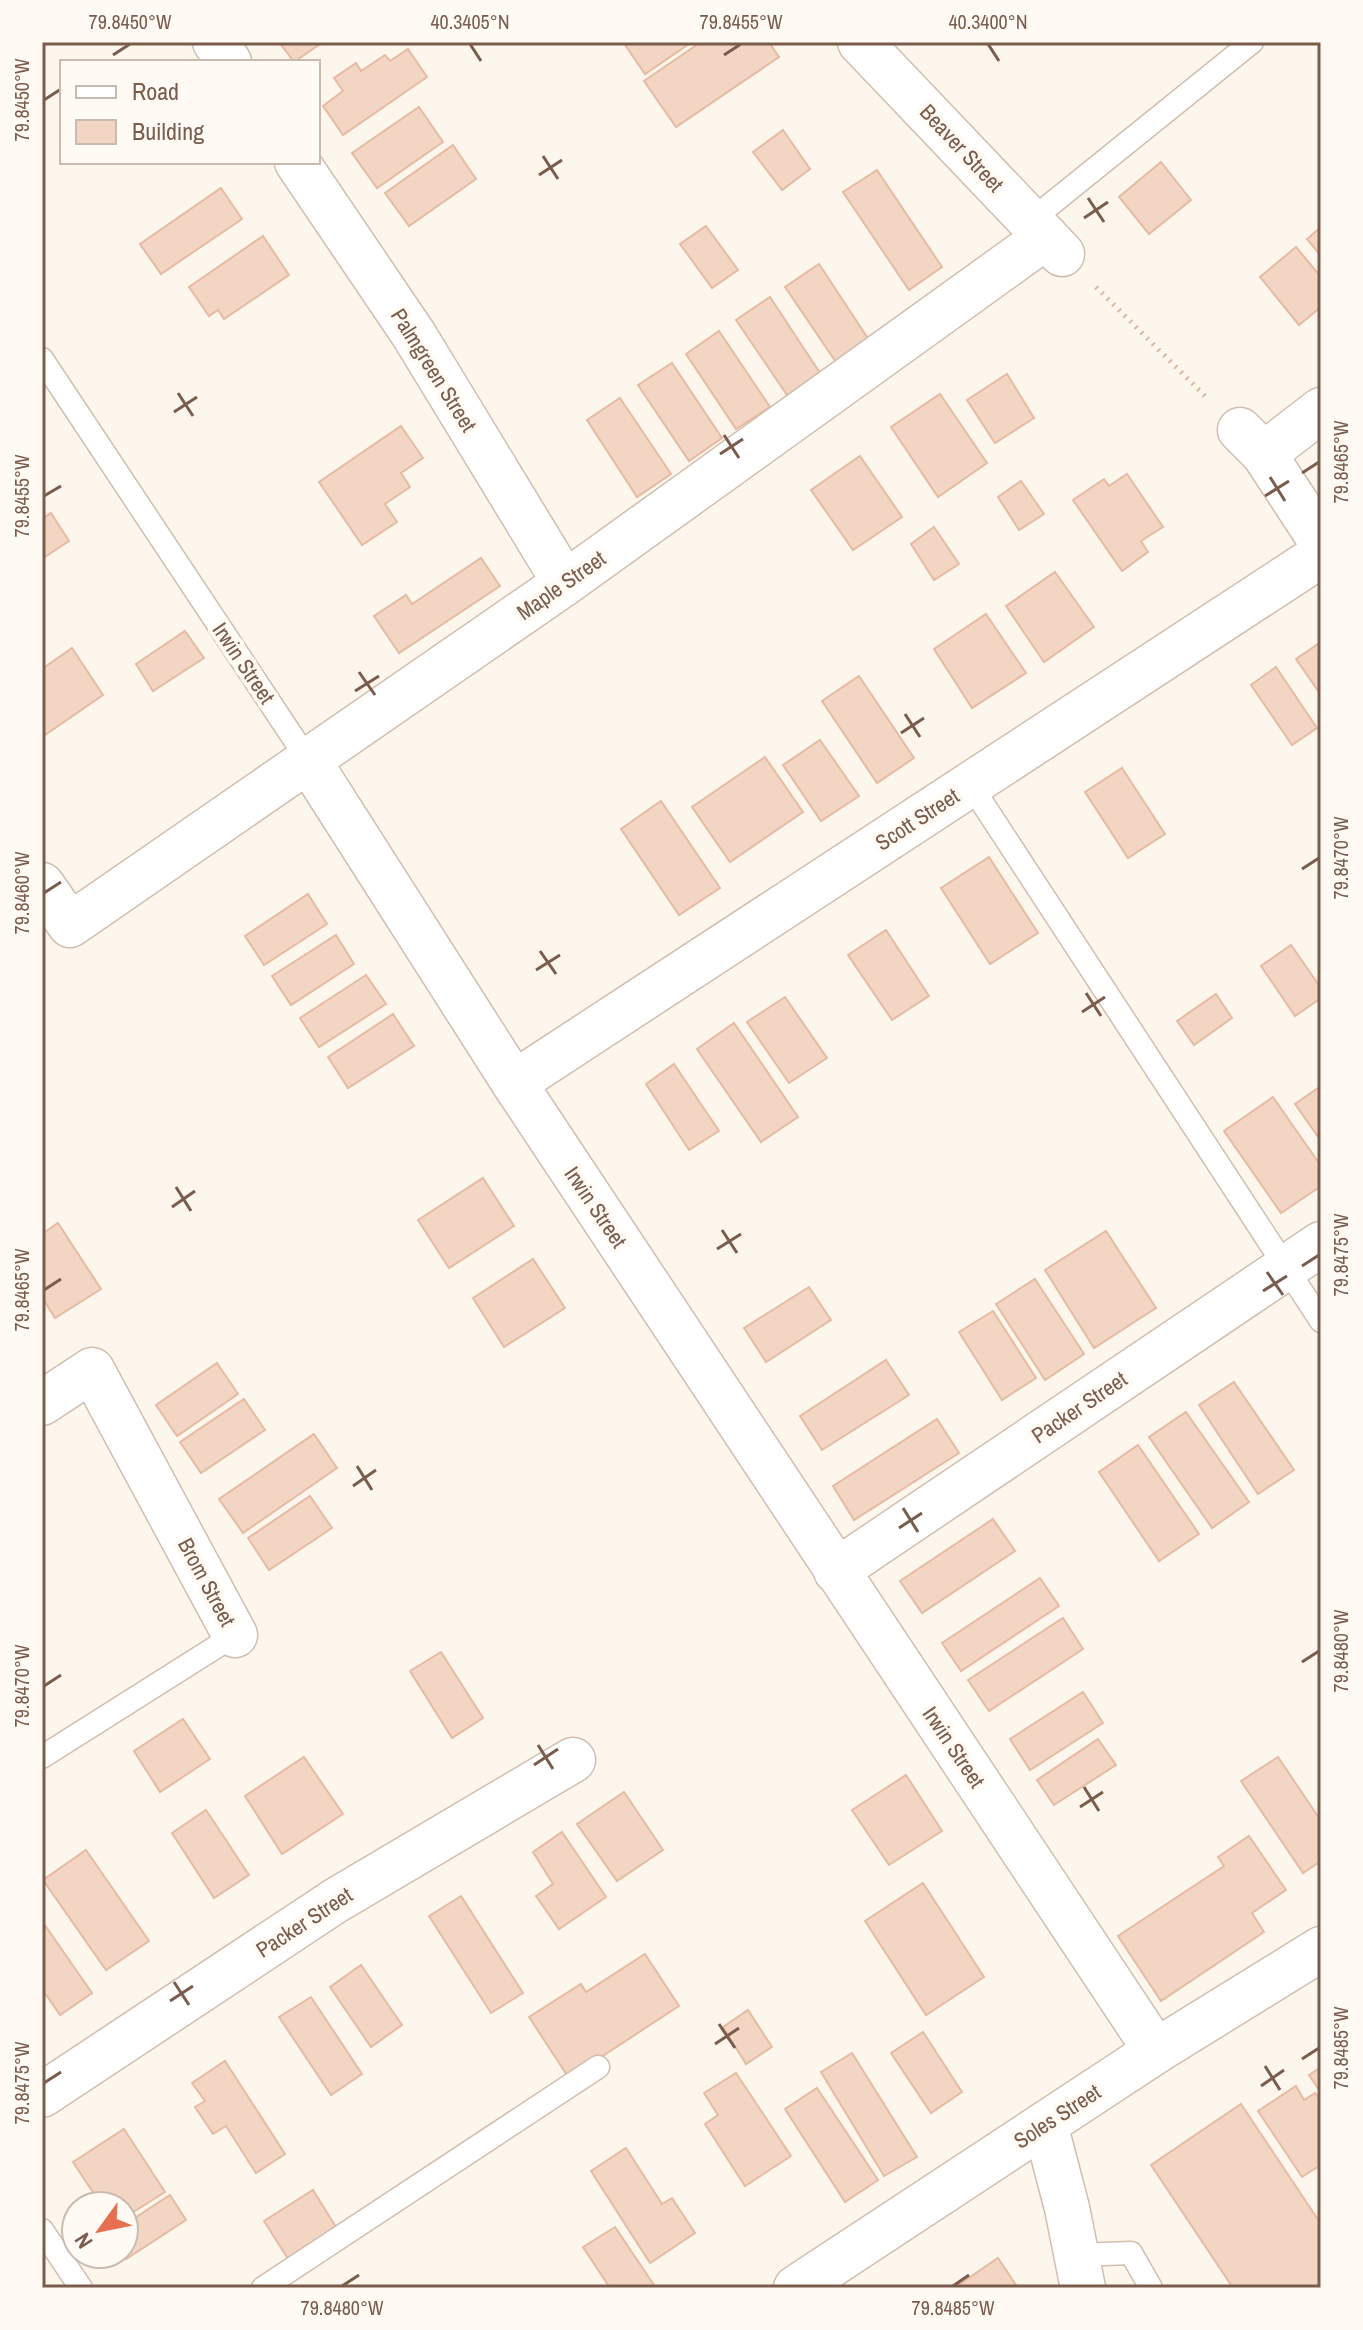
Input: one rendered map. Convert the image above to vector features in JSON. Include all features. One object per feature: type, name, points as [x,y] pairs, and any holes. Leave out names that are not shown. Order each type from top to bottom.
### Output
[{"type":"street","points":[[215,42],[228,60]]},
{"type":"street","name":"Beaver Street","points":[[860,42],[1046,237]]},
{"type":"street","name":"Palmgreen Street","points":[[298,164],[414,335],[565,583]]},
{"type":"street","name":"Maple Street","points":[[42,885],[70,925],[565,583],[1046,237]]},
{"type":"street","points":[[1321,410],[1252,442],[1321,541]]},
{"type":"street","name":"Scott Street","points":[[514,1083],[1321,555]]},
{"type":"street","name":"Irwin Street","points":[[308,760],[514,1083],[1156,2051]]},
{"type":"street","name":"Packer Street","points":[[836,1571],[1321,1244]]},
{"type":"street","name":"Brom Street","points":[[42,1403],[92,1370],[235,1635]]},
{"type":"street","name":"Packer Street","points":[[42,2095],[335,1901],[573,1760]]},
{"type":"street","name":"Soles Street","points":[[796,2288],[1156,2051],[1321,1949]]},
{"type":"street","points":[[1045,2124],[1080,2271]]},
{"type":"lane","points":[[1046,237],[1252,42]]},
{"type":"lane","name":"Irwin Street","points":[[42,359],[308,760]]},
{"type":"lane","points":[[970,784],[1321,1321]]},
{"type":"lane","name":"Brom Street","points":[[42,1757],[235,1635]]},
{"type":"lane","points":[[263,2288],[598,2067]]},
{"type":"lane","points":[[42,2230],[81,2288]]},
{"type":"lane","points":[[1080,2271],[1131,2253],[1151,2288]]},
{"type":"path","points":[[1046,237],[1252,442]]},
{"type":"building","points":[[279,42],[323,42],[297,60],[292,60]]},
{"type":"building","points":[[623,42],[692,42],[645,74]]},
{"type":"building","points":[[701,42],[769,42],[779,57],[676,127],[644,81]]},
{"type":"building","points":[[408,49],[427,77],[343,135],[323,106],[343,91],[334,78],[356,63],[361,71],[385,55],[390,61]]},
{"type":"building","points":[[419,107],[443,142],[377,188],[352,153]]},
{"type":"building","points":[[783,130],[810,169],[782,190],[753,152]]},
{"type":"building","points":[[453,145],[476,179],[409,226],[385,193]]},
{"type":"building","points":[[1161,162],[1191,200],[1149,234],[1119,197]]},
{"type":"building","points":[[877,170],[942,267],[909,290],[843,192]]},
{"type":"building","points":[[221,188],[242,219],[161,274],[140,244]]},
{"type":"building","points":[[706,226],[738,270],[712,288],[680,244]]},
{"type":"building","points":[[1321,227],[1321,256],[1307,239]]},
{"type":"building","points":[[263,236],[289,275],[224,319],[218,310],[209,316],[189,287]]},
{"type":"building","points":[[1296,247],[1321,277],[1321,307],[1299,325],[1260,277]]},
{"type":"building","points":[[819,264],[869,340],[836,362],[785,287]]},
{"type":"building","points":[[770,297],[820,373],[787,395],[736,320]]},
{"type":"building","points":[[719,331],[770,407],[736,429],[686,354]]},
{"type":"building","points":[[672,363],[722,438],[689,461],[638,385]]},
{"type":"building","points":[[1007,374],[1034,418],[995,443],[967,400]]},
{"type":"building","points":[[940,394],[987,463],[938,497],[891,427]]},
{"type":"building","points":[[620,398],[671,474],[637,497],[587,420]]},
{"type":"building","points":[[401,426],[423,458],[401,473],[410,487],[385,504],[397,522],[362,545],[319,482]]},
{"type":"building","points":[[860,456],[902,517],[853,550],[811,490]]},
{"type":"building","points":[[1127,474],[1163,527],[1141,541],[1148,552],[1122,571],[1073,500],[1104,479],[1109,486]]},
{"type":"building","points":[[1021,481],[1044,514],[1019,530],[998,497]]},
{"type":"building","points":[[51,513],[69,541],[42,559],[42,519]]},
{"type":"building","points":[[934,527],[959,564],[934,580],[911,544]]},
{"type":"building","points":[[481,558],[500,586],[399,653],[374,616],[406,595],[412,604]]},
{"type":"building","points":[[1055,572],[1094,627],[1044,662],[1006,606]]},
{"type":"building","points":[[986,614],[1026,673],[972,708],[934,649]]},
{"type":"building","points":[[185,631],[204,658],[153,691],[136,664]]},
{"type":"building","points":[[1321,642],[1321,695],[1296,659]]},
{"type":"building","points":[[72,648],[103,695],[42,737],[42,669]]},
{"type":"building","points":[[1276,667],[1317,728],[1292,745],[1251,685]]},
{"type":"building","points":[[859,676],[914,758],[877,783],[822,701]]},
{"type":"building","points":[[820,740],[859,796],[821,821],[783,765]]},
{"type":"building","points":[[765,757],[803,812],[730,862],[692,807]]},
{"type":"building","points":[[1122,768],[1165,834],[1128,858],[1085,792]]},
{"type":"building","points":[[661,801],[720,888],[679,915],[621,829]]},
{"type":"building","points":[[989,857],[1038,933],[990,964],[941,888]]},
{"type":"building","points":[[308,894],[327,924],[264,965],[245,936]]},
{"type":"building","points":[[886,930],[929,996],[892,1020],[848,955]]},
{"type":"building","points":[[336,935],[354,964],[291,1005],[272,976]]},
{"type":"building","points":[[1291,945],[1321,988],[1321,998],[1295,1016],[1261,966]]},
{"type":"building","points":[[366,975],[386,1004],[319,1047],[300,1018]]},
{"type":"building","points":[[1216,994],[1232,1018],[1194,1045],[1177,1021]]},
{"type":"building","points":[[785,997],[827,1058],[789,1083],[747,1022]]},
{"type":"building","points":[[393,1014],[414,1046],[348,1088],[328,1057]]},
{"type":"building","points":[[734,1023],[798,1117],[761,1142],[697,1049]]},
{"type":"building","points":[[674,1064],[719,1131],[689,1150],[646,1084]]},
{"type":"building","points":[[1321,1086],[1321,1141],[1295,1104]]},
{"type":"building","points":[[1273,1097],[1321,1166],[1321,1186],[1281,1213],[1224,1131]]},
{"type":"building","points":[[483,1178],[514,1226],[449,1268],[418,1220]]},
{"type":"building","points":[[58,1223],[101,1289],[55,1318],[42,1297],[42,1234]]},
{"type":"building","points":[[1106,1231],[1156,1308],[1094,1348],[1045,1270]]},
{"type":"building","points":[[533,1259],[565,1308],[504,1347],[473,1298]]},
{"type":"building","points":[[1035,1279],[1084,1354],[1045,1380],[996,1304]]},
{"type":"building","points":[[809,1287],[831,1320],[766,1362],[744,1328]]},
{"type":"building","points":[[993,1311],[1036,1378],[1002,1400],[959,1332]]},
{"type":"building","points":[[886,1360],[909,1395],[822,1450],[800,1416]]},
{"type":"building","points":[[217,1363],[238,1394],[177,1436],[156,1405]]},
{"type":"building","points":[[1234,1382],[1294,1470],[1258,1494],[1199,1405]]},
{"type":"building","points":[[244,1399],[265,1430],[201,1473],[180,1442]]},
{"type":"building","points":[[1186,1412],[1249,1502],[1212,1528],[1149,1437]]},
{"type":"building","points":[[937,1419],[959,1453],[854,1520],[833,1486]]},
{"type":"building","points":[[314,1434],[337,1468],[243,1533],[219,1499]]},
{"type":"building","points":[[1138,1445],[1199,1534],[1159,1561],[1099,1472]]},
{"type":"building","points":[[310,1496],[332,1528],[269,1570],[248,1538]]},
{"type":"building","points":[[993,1519],[1015,1551],[922,1613],[900,1581]]},
{"type":"building","points":[[1040,1578],[1059,1606],[961,1671],[942,1643]]},
{"type":"building","points":[[1063,1618],[1083,1649],[989,1711],[968,1680]]},
{"type":"building","points":[[441,1652],[483,1718],[452,1738],[410,1671]]},
{"type":"building","points":[[1083,1692],[1103,1723],[1030,1770],[1010,1739]]},
{"type":"building","points":[[183,1719],[210,1759],[160,1792],[134,1751]]},
{"type":"building","points":[[1098,1739],[1116,1765],[1054,1805],[1037,1780]]},
{"type":"building","points":[[304,1757],[343,1814],[282,1854],[245,1796]]},
{"type":"building","points":[[1278,1757],[1321,1821],[1321,1861],[1303,1873],[1241,1781]]},
{"type":"building","points":[[906,1775],[942,1831],[889,1865],[852,1810]]},
{"type":"building","points":[[624,1792],[663,1850],[617,1881],[577,1824]]},
{"type":"building","points":[[206,1810],[249,1875],[214,1898],[172,1833]]},
{"type":"building","points":[[562,1832],[606,1897],[559,1929],[536,1896],[553,1884],[533,1852]]},
{"type":"building","points":[[1249,1836],[1286,1890],[1252,1913],[1264,1932],[1161,2001],[1118,1936],[1224,1866],[1218,1857]]},
{"type":"building","points":[[86,1850],[149,1941],[106,1970],[43,1880]]},
{"type":"building","points":[[923,1883],[984,1977],[926,2015],[865,1921]]},
{"type":"building","points":[[461,1896],[523,1993],[491,2013],[429,1916]]},
{"type":"building","points":[[42,1921],[92,1993],[60,2015],[42,1989]]},
{"type":"building","points":[[645,1954],[679,2006],[569,2078],[529,2017],[581,1984],[586,1992]]},
{"type":"building","points":[[361,1965],[402,2025],[371,2047],[330,1987]]},
{"type":"building","points":[[311,1997],[362,2074],[331,2095],[279,2017]]},
{"type":"building","points":[[748,2010],[772,2047],[746,2064],[723,2027]]},
{"type":"building","points":[[923,2032],[962,2092],[931,2113],[891,2053]]},
{"type":"building","points":[[852,2053],[917,2157],[884,2176],[821,2072]]},
{"type":"building","points":[[225,2061],[285,2154],[256,2173],[226,2126],[213,2134],[195,2107],[205,2101],[192,2083]]},
{"type":"building","points":[[1321,2067],[1321,2093],[1309,2075]]},
{"type":"building","points":[[736,2073],[791,2156],[745,2186],[705,2124],[718,2115],[704,2093]]},
{"type":"building","points":[[1296,2086],[1304,2100],[1315,2093],[1321,2101],[1321,2165],[1302,2177],[1258,2111]]},
{"type":"building","points":[[817,2088],[878,2180],[845,2202],[785,2109]]},
{"type":"building","points":[[1241,2104],[1321,2224],[1321,2288],[1233,2288],[1151,2165]]},
{"type":"building","points":[[124,2129],[165,2192],[140,2208],[140,2190],[91,2190],[73,2162]]},
{"type":"building","points":[[626,2148],[662,2204],[672,2198],[695,2233],[650,2263],[591,2171]]},
{"type":"building","points":[[313,2190],[339,2232],[290,2262],[264,2221]]},
{"type":"building","points":[[170,2195],[186,2220],[140,2250],[140,2215]]},
{"type":"building","points":[[615,2227],[656,2288],[610,2288],[583,2247]]},
{"type":"building","points":[[998,2258],[1018,2288],[954,2288]]}]
